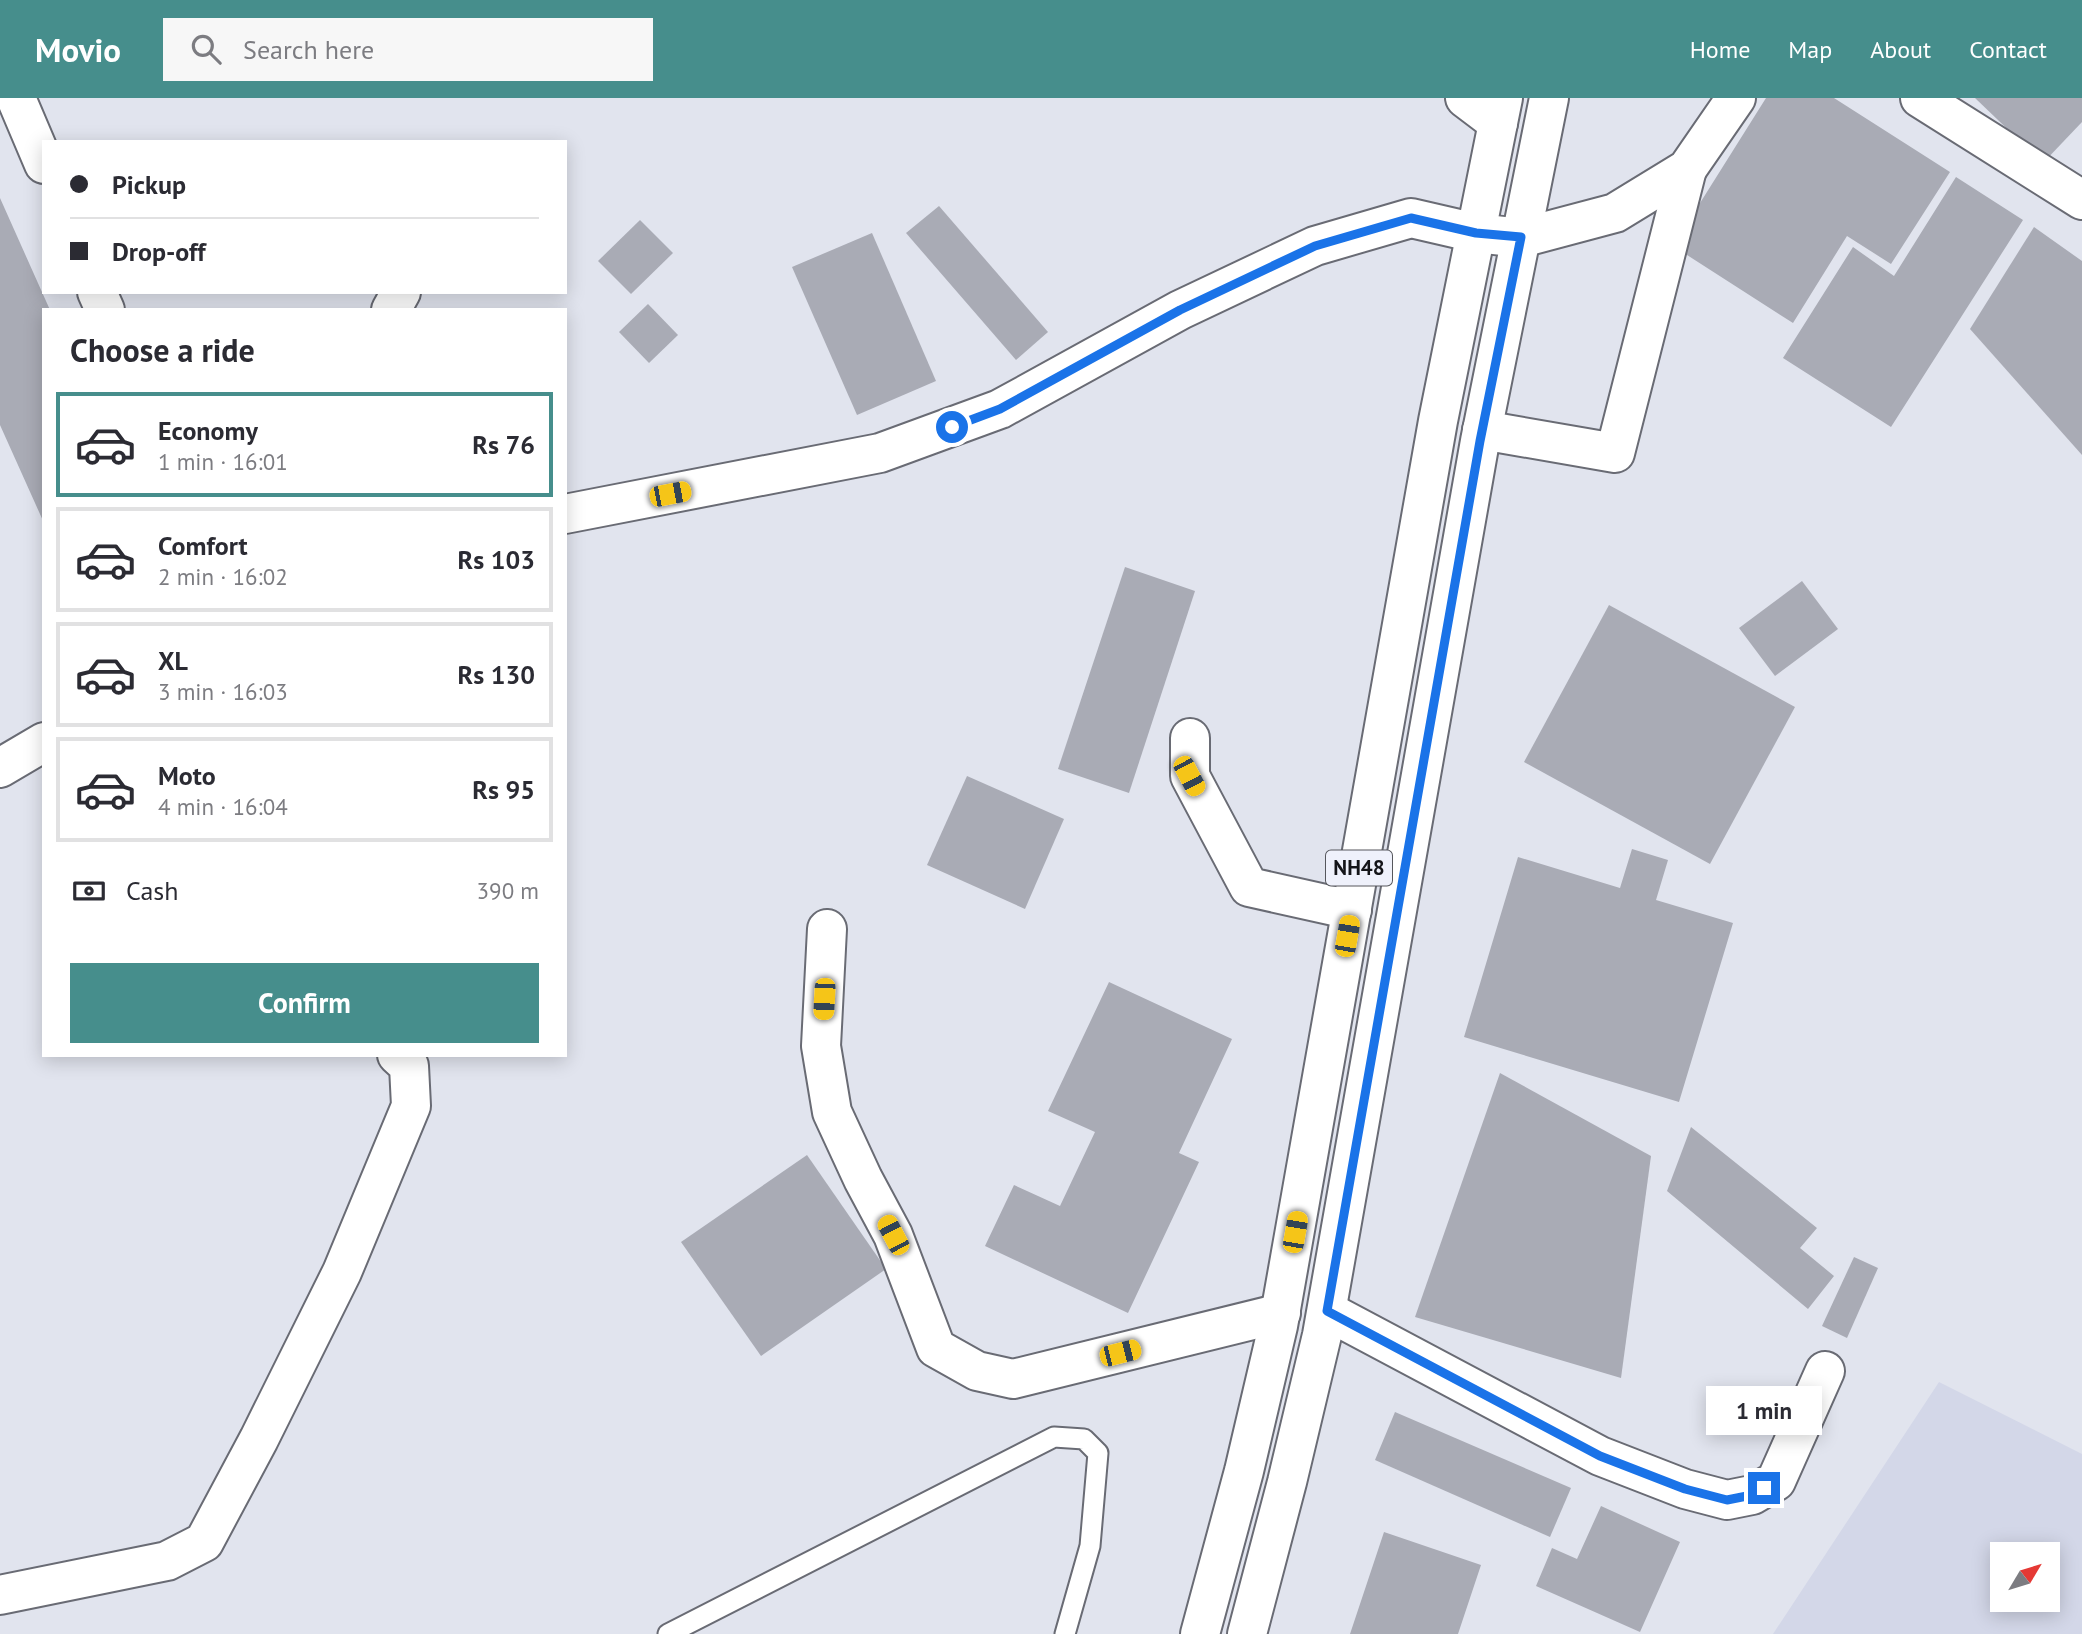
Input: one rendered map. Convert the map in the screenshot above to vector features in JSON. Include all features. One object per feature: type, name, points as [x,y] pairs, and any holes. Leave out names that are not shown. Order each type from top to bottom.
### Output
[{"type":"main road","points":[[16,98],[42,159]]},
{"type":"main road","points":[[1465,98],[1501,111]]},
{"type":"main road","name":"NH48","points":[[1247,1634],[1287,1482],[1327,1311],[1482,430],[1549,98]]},
{"type":"main road","points":[[1482,430],[1615,453],[1687,169],[1736,98]]},
{"type":"main road","points":[[1920,98],[2082,200]]},
{"type":"main road","name":"NH48","points":[[1200,1634],[1244,1471],[1281,1313],[1438,421],[1501,111]]},
{"type":"main road","points":[[567,514],[880,453],[1000,409],[1180,310],[1315,246],[1411,218],[1476,233],[1521,237],[1615,214],[1687,169]]},
{"type":"main road","points":[[1190,737],[1189,776],[1249,887],[1352,910]]},
{"type":"main road","points":[[0,768],[42,743]]},
{"type":"main road","points":[[828,929],[821,1046],[832,1112],[893,1235],[936,1348],[977,1371],[1013,1380],[1281,1313]]},
{"type":"main road","points":[[1333,1016],[1377,1025]]},
{"type":"main road","points":[[0,1595],[167,1561],[204,1542],[342,1272],[411,1106],[409,1066],[399,1057]]},
{"type":"main road","points":[[1327,1311],[1600,1456],[1685,1489],[1727,1500],[1752,1495],[1776,1481],[1825,1371]]},
{"type":"lane","points":[[668,1634],[1054,1437],[1084,1439],[1098,1454],[1090,1546],[1065,1634]]},
{"type":"shaded area","points":[[1939,1382],[2082,1454],[2082,1634],[1773,1634]]},
{"type":"building","points":[[1766,98],[1834,98],[1950,172],[1891,264],[1847,236],[1793,323],[1673,246]]},
{"type":"building","points":[[1975,98],[2082,98],[2082,122],[2043,163]]},
{"type":"building","points":[[1956,177],[2023,220],[1891,427],[1783,358],[1853,247],[1894,276]]},
{"type":"building","points":[[0,198],[49,308],[42,308],[42,519],[0,425]]},
{"type":"building","points":[[939,206],[1048,332],[1016,360],[906,233]]},
{"type":"building","points":[[640,220],[673,253],[631,294],[598,261]]},
{"type":"building","points":[[2034,227],[2082,261],[2082,455],[1970,329]]},
{"type":"building","points":[[872,233],[936,381],[857,415],[792,267]]},
{"type":"building","points":[[648,304],[678,335],[649,363],[619,332]]},
{"type":"building","points":[[1125,567],[1195,591],[1129,793],[1058,769]]},
{"type":"building","points":[[1802,581],[1838,629],[1775,676],[1739,628]]},
{"type":"building","points":[[1609,605],[1795,707],[1710,864],[1524,762]]},
{"type":"building","points":[[967,776],[1064,819],[1025,909],[927,865]]},
{"type":"building","points":[[1632,849],[1668,860],[1656,900],[1733,923],[1679,1102],[1464,1037],[1518,857],[1620,888]]},
{"type":"building","points":[[1109,982],[1232,1039],[1179,1153],[1199,1162],[1128,1313],[985,1246],[1014,1185],[1060,1206],[1095,1132],[1048,1111]]},
{"type":"building","points":[[1500,1073],[1651,1156],[1621,1378],[1415,1317]]},
{"type":"building","points":[[1691,1127],[1817,1228],[1800,1248],[1834,1276],[1808,1309],[1667,1191]]},
{"type":"building","points":[[807,1155],[886,1269],[761,1356],[681,1242]]},
{"type":"building","points":[[1854,1257],[1878,1268],[1847,1338],[1822,1326]]},
{"type":"building","points":[[1395,1412],[1571,1488],[1550,1537],[1375,1460]]},
{"type":"building","points":[[1601,1506],[1680,1542],[1640,1632],[1536,1586],[1552,1548],[1577,1559]]},
{"type":"building","points":[[1384,1532],[1481,1565],[1458,1634],[1350,1634]]},
{"type":"route","points":[[952,427],[1000,409],[1180,310],[1315,246],[1411,218],[1476,233],[1521,237],[1480,441],[1327,1311],[1600,1456],[1685,1489],[1727,1500],[1752,1495],[1764,1488]]}]
